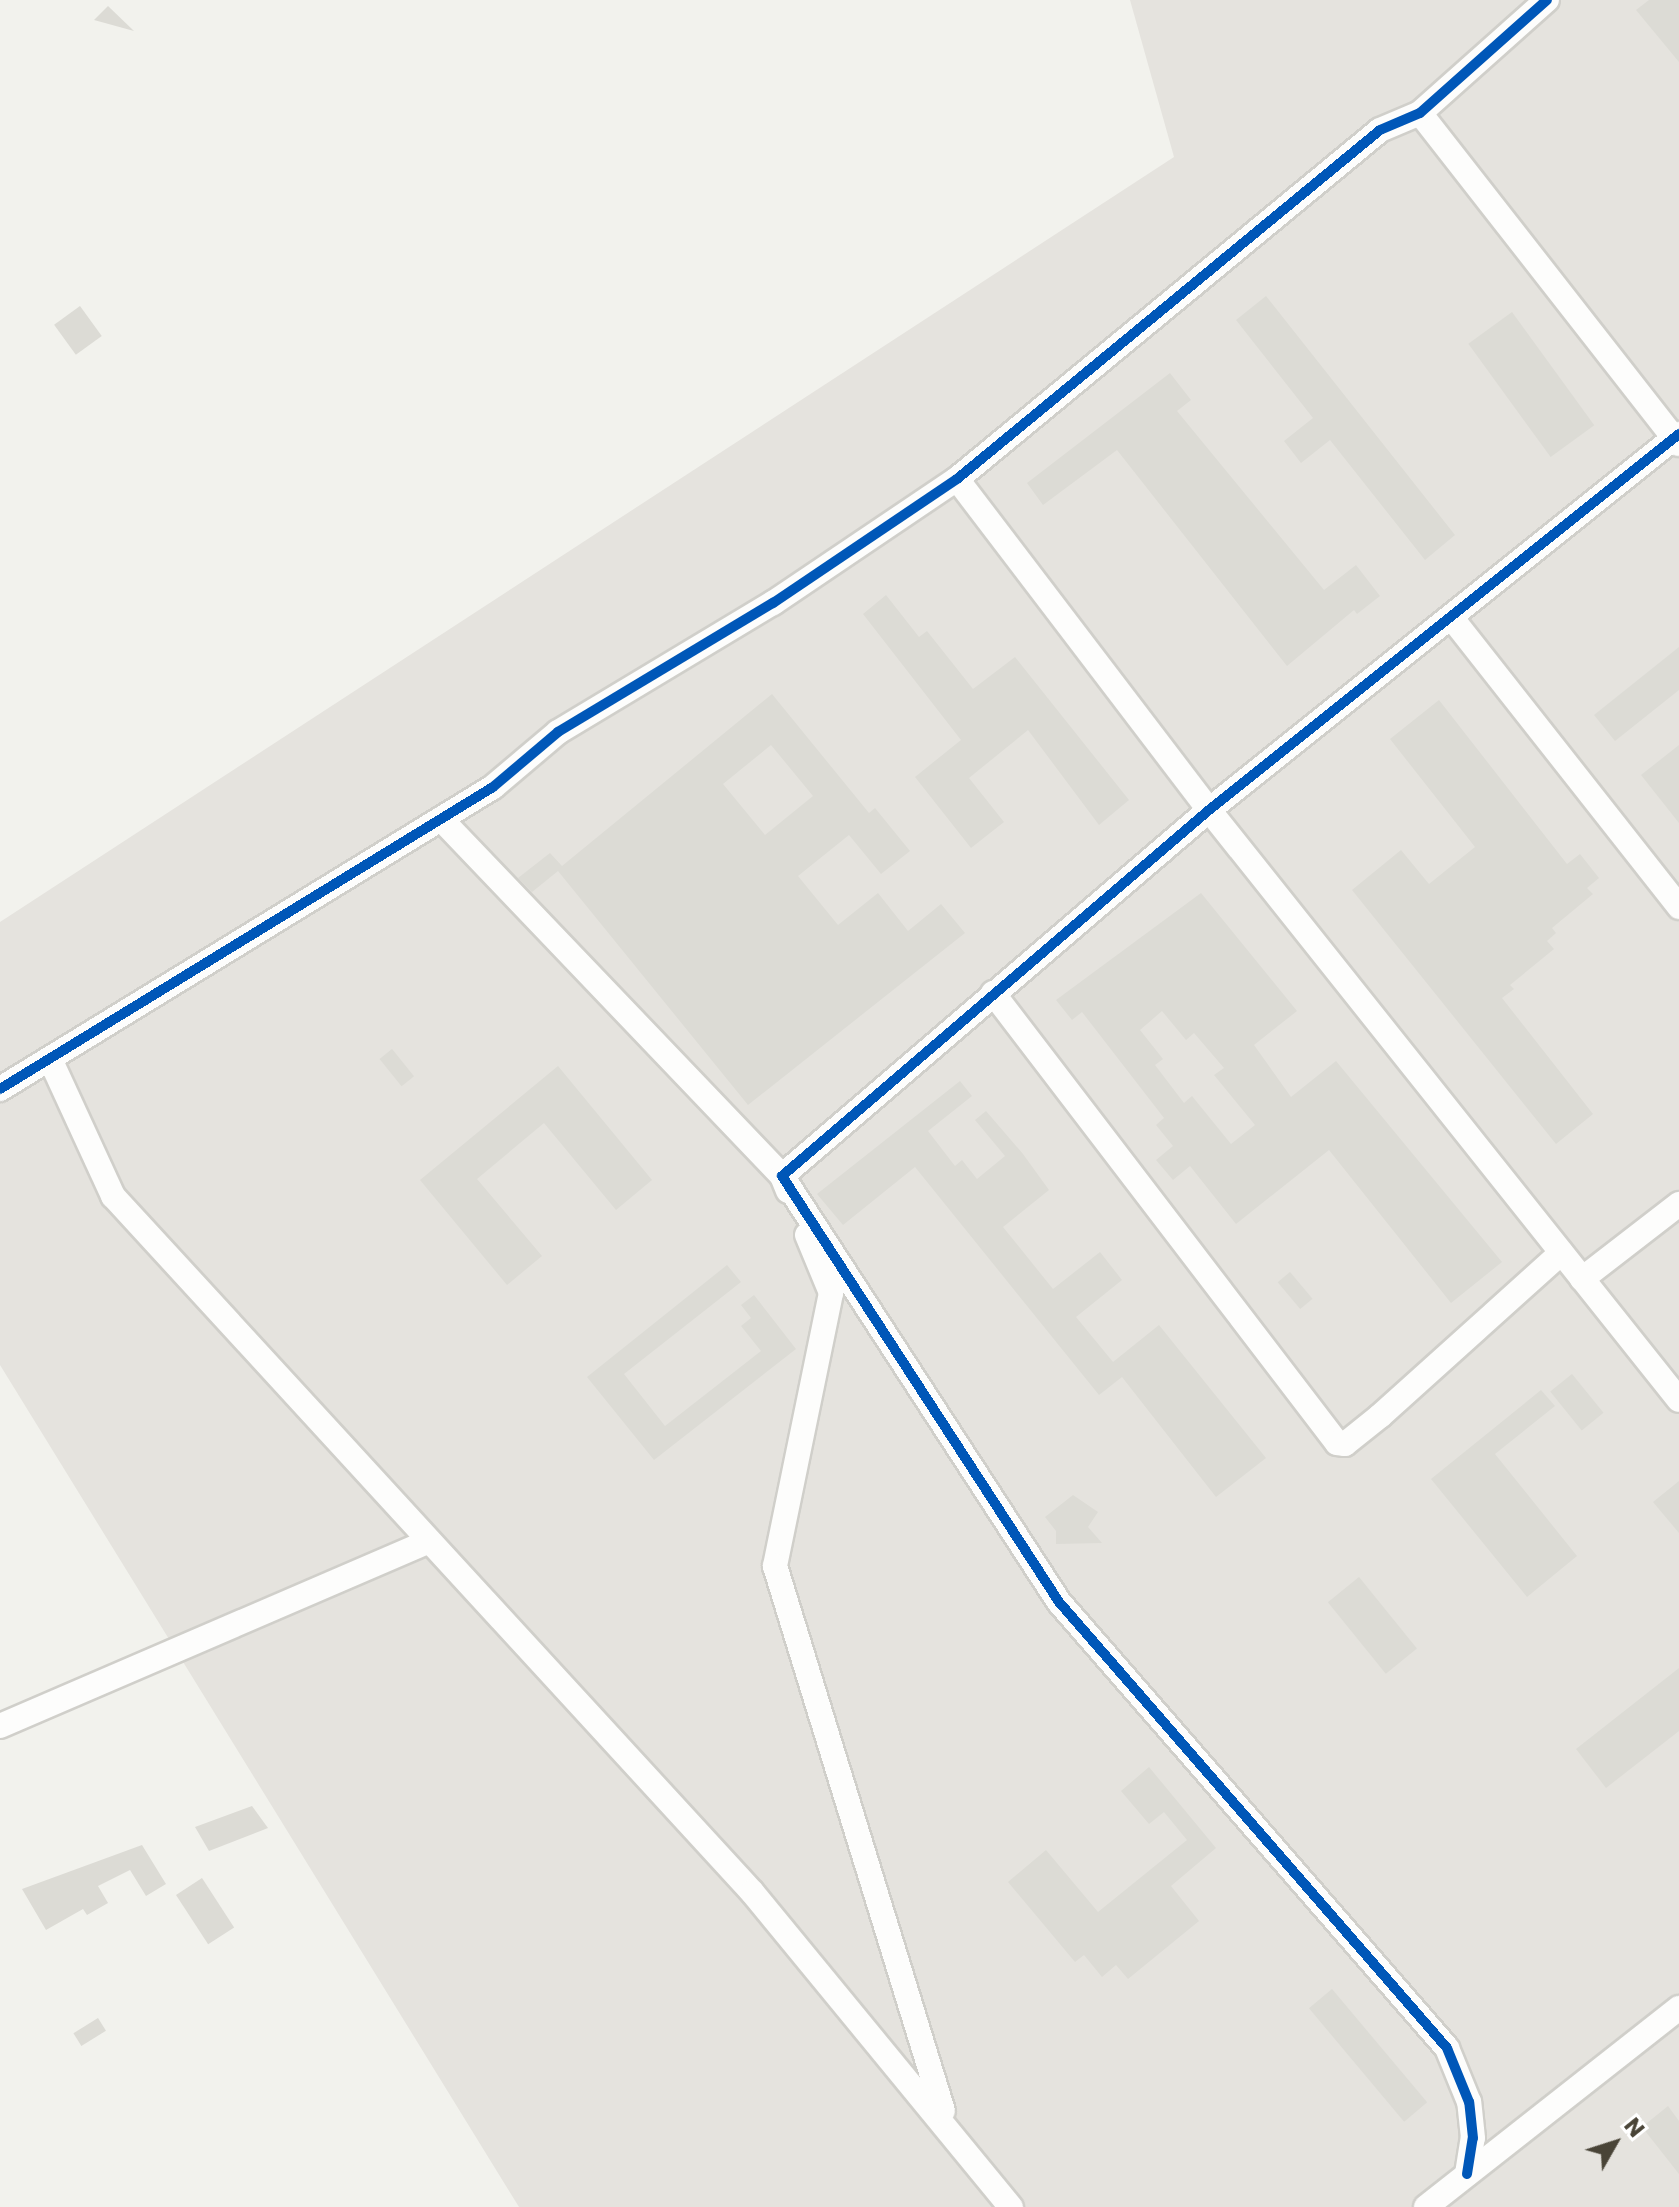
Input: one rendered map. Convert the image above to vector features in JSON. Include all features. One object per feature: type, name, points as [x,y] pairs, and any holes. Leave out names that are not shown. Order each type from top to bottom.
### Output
[{"type":"street","points":[[0,1089],[493,787],[558,732],[773,603],[957,479],[1380,130],[1420,113],[1547,0]]},
{"type":"street","points":[[782,1176],[1209,810],[1678,439],[1420,113]]},
{"type":"street","points":[[957,479],[1209,810],[1679,1400]]},
{"type":"street","points":[[1451,617],[1679,907]]},
{"type":"street","points":[[441,819],[782,1176],[1059,1602],[1447,2048],[1469,2102],[1473,2138],[1467,2174]]},
{"type":"street","points":[[993,993],[1337,1443],[1345,1444],[1380,1416],[1561,1253]]},
{"type":"street","points":[[50,1059],[113,1196],[752,1892],[946,2122],[1011,2207]]},
{"type":"street","points":[[782,1176],[831,1293],[775,1566],[946,2122]]},
{"type":"street","points":[[1582,1279],[1679,1204]]},
{"type":"street","points":[[0,1726],[429,1541]]},
{"type":"street","points":[[1426,2207],[1679,2008]]},
{"type":"shaded area","points":[[1130,0],[1679,0],[1679,2207],[519,2207],[0,1365],[0,922],[1174,157]]},
{"type":"building","points":[[1649,0],[1679,0],[1679,62],[1636,10]]},
{"type":"building","points":[[108,6],[134,31],[94,20]]},
{"type":"building","points":[[1266,296],[1455,535],[1425,560],[1330,440],[1301,463],[1284,441],[1313,418],[1236,320]]},
{"type":"building","points":[[80,306],[102,336],[76,355],[54,325]]},
{"type":"building","points":[[1512,312],[1594,425],[1551,457],[1468,344]]},
{"type":"building","points":[[1170,373],[1191,400],[1177,411],[1324,590],[1356,565],[1380,596],[1357,614],[1354,610],[1287,666],[1117,450],[1043,505],[1027,483]]},
{"type":"building","points":[[886,595],[919,637],[927,631],[973,689],[1015,657],[1129,800],[1099,825],[1028,730],[969,778],[1004,822],[971,848],[915,777],[961,740],[863,614]]},
{"type":"building","points":[[1679,647],[1679,690],[1615,741],[1594,715]]},
{"type":"building","points":[[772,694],[869,813],[875,808],[910,851],[881,874],[849,835],[798,876],[838,925],[878,893],[908,931],[941,904],[965,933],[748,1105],[558,871],[532,892],[518,878],[550,853],[562,866]],"holes":[[[771,745],[813,796],[765,835],[723,784]]]},
{"type":"building","points":[[1439,700],[1567,864],[1580,854],[1599,878],[1587,888],[1593,894],[1552,928],[1556,933],[1547,941],[1554,949],[1510,985],[1514,989],[1502,998],[1593,1114],[1556,1144],[1352,890],[1401,850],[1429,884],[1475,847],[1390,739]]},
{"type":"building","points":[[1679,745],[1679,823],[1641,775]]},
{"type":"building","points":[[1201,893],[1297,1011],[1254,1045],[1291,1097],[1336,1061],[1502,1262],[1451,1303],[1329,1150],[1236,1224],[1190,1166],[1173,1180],[1156,1160],[1173,1146],[1156,1125],[1164,1118],[1082,1012],[1072,1020],[1056,1000]],"holes":[[[1162,1011],[1186,1040],[1194,1033],[1224,1068],[1214,1075],[1255,1125],[1231,1144],[1192,1096],[1184,1103],[1155,1065],[1163,1059],[1140,1030]]]},
{"type":"building","points":[[392,1049],[414,1076],[402,1086],[380,1059]]},
{"type":"building","points":[[558,1066],[652,1180],[616,1210],[544,1123],[477,1179],[542,1256],[507,1285],[420,1180]]},
{"type":"building","points":[[960,1081],[972,1096],[928,1131],[955,1166],[962,1160],[977,1179],[1005,1156],[975,1120],[986,1111],[1023,1154],[1049,1190],[1003,1227],[1053,1289],[1100,1252],[1122,1280],[1076,1317],[1113,1362],[1159,1325],[1266,1458],[1216,1497],[1122,1377],[1099,1395],[915,1167],[843,1225],[817,1194]]},
{"type":"building","points":[[727,1265],[741,1282],[624,1374],[665,1426],[761,1351],[741,1326],[751,1318],[741,1305],[754,1295],[796,1349],[654,1460],[587,1377]]},
{"type":"building","points":[[1290,1272],[1312,1299],[1300,1309],[1278,1282]]},
{"type":"building","points":[[1572,1374],[1603,1413],[1582,1430],[1550,1392]]},
{"type":"building","points":[[1541,1390],[1555,1406],[1495,1454],[1577,1556],[1527,1597],[1431,1479]]},
{"type":"building","points":[[1679,1481],[1679,1533],[1653,1502]]},
{"type":"building","points":[[1073,1495],[1098,1512],[1088,1527],[1102,1543],[1056,1544],[1056,1531],[1045,1517]]},
{"type":"building","points":[[1359,1577],[1417,1648],[1386,1674],[1328,1602]]},
{"type":"building","points":[[1679,1668],[1679,1731],[1606,1788],[1576,1749]]},
{"type":"building","points":[[1149,1767],[1216,1848],[1171,1886],[1199,1921],[1128,1979],[1116,1965],[1102,1977],[1084,1955],[1075,1962],[1008,1882],[1046,1850],[1098,1912],[1187,1840],[1164,1812],[1149,1824],[1121,1791]]},
{"type":"building","points":[[252,1806],[268,1828],[209,1851],[195,1827]]},
{"type":"building","points":[[142,1845],[166,1884],[146,1896],[130,1870],[98,1886],[108,1903],[87,1915],[83,1909],[46,1930],[22,1889]]},
{"type":"building","points":[[202,1878],[234,1927],[208,1944],[176,1895]]},
{"type":"building","points":[[1332,1989],[1427,2102],[1404,2122],[1309,2008]]},
{"type":"building","points":[[98,2018],[106,2031],[81,2046],[73,2033]]},
{"type":"building","points":[[1668,2106],[1679,2121],[1679,2174],[1642,2127]]},
{"type":"cycle path","points":[[0,1089],[493,787],[558,732],[773,603],[957,479],[1380,130],[1420,113],[1547,0]]},
{"type":"cycle path","points":[[1467,2174],[1473,2138],[1469,2102],[1447,2048],[1059,1602],[782,1176],[1209,810],[1679,434]]}]
